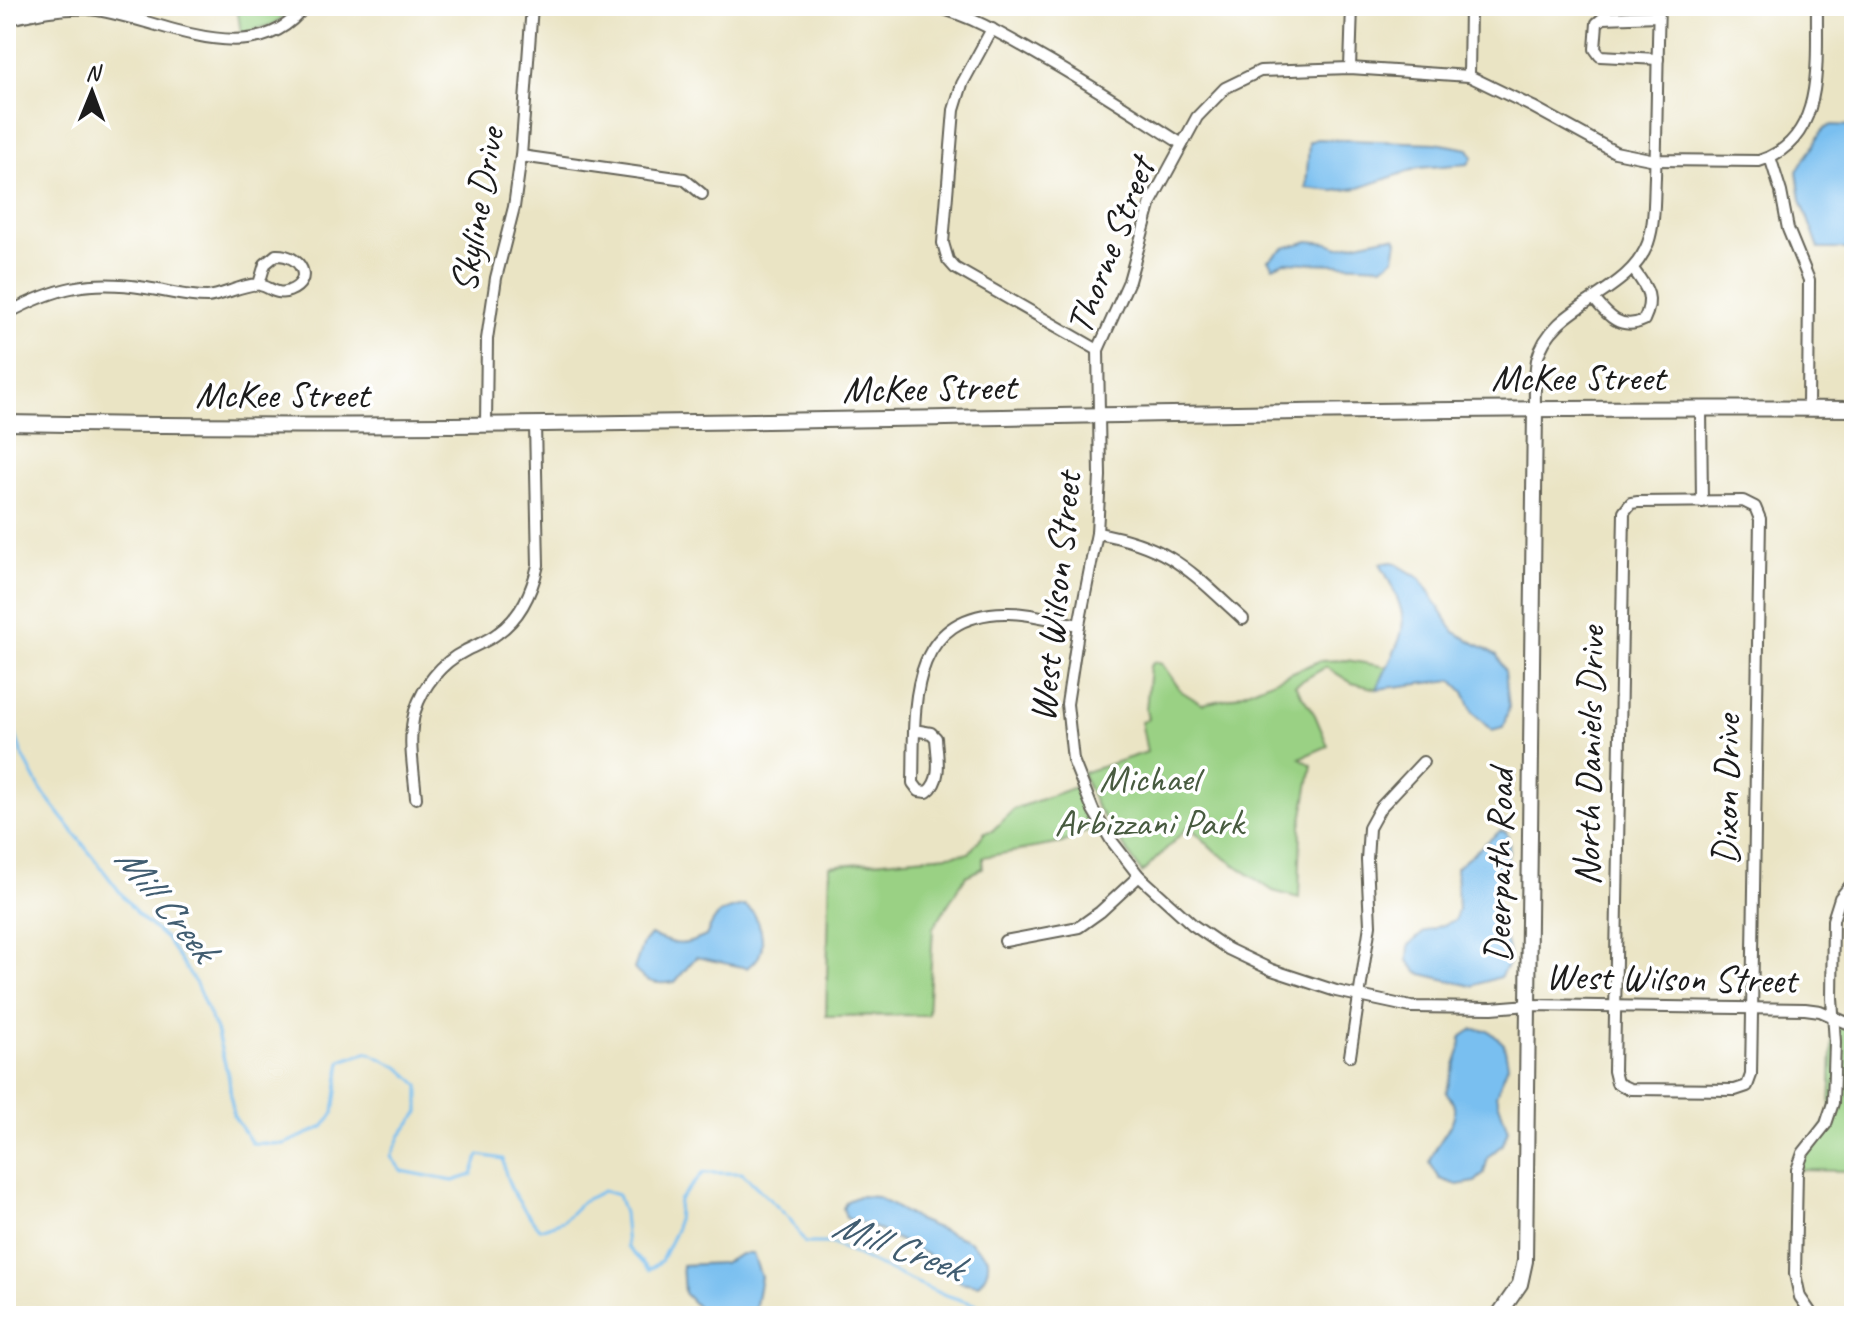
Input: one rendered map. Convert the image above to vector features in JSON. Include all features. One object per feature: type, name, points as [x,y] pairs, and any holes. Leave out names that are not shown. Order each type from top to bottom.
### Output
[{"type":"street","points":[[6,20],[50,9],[96,10],[210,38],[241,41],[269,35],[299,14],[305,6]]},
{"type":"street","name":"Skyline Drive","points":[[486,424],[487,339],[496,278],[514,207],[521,156],[532,6]]},
{"type":"street","points":[[933,6],[992,29],[1089,84],[1182,144]]},
{"type":"street","points":[[1350,68],[1352,6]]},
{"type":"street","points":[[1469,76],[1470,6]]},
{"type":"street","points":[[1808,409],[1809,280],[1788,229],[1770,157],[1789,145],[1809,115],[1815,91],[1817,6]]},
{"type":"street","points":[[1535,409],[1536,374],[1541,349],[1556,326],[1638,264],[1649,242],[1653,222],[1658,59],[1658,11],[1603,18],[1597,23],[1595,49],[1600,56],[1658,59]]},
{"type":"street","points":[[992,29],[962,84],[954,110],[943,231],[944,252],[955,268],[1098,350]]},
{"type":"street","name":"Thorne Street","points":[[1100,415],[1098,350],[1129,281],[1151,202],[1197,117],[1214,97],[1245,76],[1275,69],[1350,68],[1469,76],[1615,152],[1655,160],[1748,162],[1770,157]]},
{"type":"street","points":[[521,156],[684,179],[702,194]]},
{"type":"street","points":[[6,314],[70,286],[145,288],[190,297],[214,296],[259,284],[274,292],[289,291],[302,278],[300,263],[290,256],[276,255],[265,264],[259,284]]},
{"type":"street","points":[[1594,299],[1609,317],[1619,323],[1633,325],[1644,320],[1650,307],[1648,289],[1633,269]]},
{"type":"street","name":"McKee Street","points":[[6,423],[193,426],[843,422],[1535,409],[1854,409]]},
{"type":"street","name":"Deerpath Road","points":[[1498,1316],[1520,1284],[1525,1261],[1535,409]]},
{"type":"street","points":[[1701,409],[1702,502]]},
{"type":"street","name":"West Wilson Street","points":[[1100,415],[1097,533],[1067,704],[1069,741],[1073,760],[1093,810],[1111,840],[1139,876],[1193,925],[1228,949],[1296,979],[1411,1007],[1529,1005],[1805,1009],[1820,1011],[1854,1026]]},
{"type":"street","points":[[416,798],[412,731],[422,694],[435,674],[455,656],[501,632],[519,613],[535,581],[538,565],[535,424]]},
{"type":"street","name":"Dixon Drive","points":[[1702,502],[1743,501],[1755,507],[1760,519],[1751,1075]]},
{"type":"street","name":"North Daniels Drive","points":[[1702,502],[1638,502],[1626,507],[1623,519],[1614,1071],[1617,1083],[1630,1089],[1735,1090],[1747,1086],[1751,1075]]},
{"type":"street","points":[[1097,533],[1131,539],[1158,549],[1186,567],[1243,619]]},
{"type":"street","points":[[914,730],[931,733],[936,738],[937,778],[934,787],[927,792],[919,791],[913,783],[914,730],[917,681],[925,659],[939,639],[957,625],[980,614],[1009,613],[1079,625]]},
{"type":"street","points":[[1350,1056],[1370,925],[1369,828],[1380,808],[1423,762]]},
{"type":"street","points":[[1005,941],[1079,927],[1139,876]]},
{"type":"street","points":[[1813,1316],[1800,1297],[1795,1274],[1797,1177],[1803,1153],[1830,1115],[1834,1092],[1833,920],[1840,898],[1854,881]]},
{"type":"green space","points":[[237,6],[298,6],[274,24],[241,34]]},
{"type":"green space","name":"Michael Arbizzani Park","points":[[1347,660],[1387,667],[1377,689],[1352,683],[1326,667],[1295,685],[1315,715],[1328,746],[1300,758],[1312,765],[1301,826],[1299,898],[1273,891],[1215,851],[1189,826],[1142,873],[1096,806],[1082,773],[1147,752],[1141,721],[1148,719],[1150,666],[1154,662],[1162,664],[1181,691],[1202,704],[1231,698],[1319,661]]},
{"type":"green space","points":[[1075,787],[1096,827],[1062,843],[983,857],[983,868],[966,876],[933,928],[928,1015],[826,1016],[830,866],[969,853],[985,832],[992,831],[1014,809]]},
{"type":"green space","points":[[1833,1018],[1854,1026],[1854,1171],[1797,1170],[1830,1115]]},
{"type":"water","points":[[1831,125],[1854,126],[1854,249],[1819,249],[1801,200],[1797,171],[1823,130]]},
{"type":"water","points":[[1317,139],[1436,143],[1468,149],[1473,157],[1468,164],[1418,168],[1359,188],[1334,191],[1306,188],[1309,142]]},
{"type":"water","points":[[1395,237],[1397,241],[1394,258],[1384,266],[1284,262],[1273,267],[1268,260],[1284,248],[1309,241],[1339,247]]},
{"type":"water","points":[[1393,562],[1421,579],[1454,632],[1497,655],[1505,671],[1509,707],[1503,728],[1492,731],[1473,713],[1464,692],[1452,680],[1377,689],[1395,651],[1402,626],[1398,601],[1380,563]]},
{"type":"water","points":[[1500,831],[1506,832],[1509,848],[1496,886],[1493,906],[1510,961],[1500,977],[1472,986],[1418,973],[1408,961],[1409,945],[1424,932],[1455,920],[1458,909],[1456,868]]},
{"type":"water","points":[[744,906],[750,909],[758,922],[762,938],[757,959],[747,968],[696,957],[675,982],[663,983],[647,980],[634,969],[643,943],[650,935],[684,944],[706,936],[720,914]]},
{"type":"water","points":[[1473,1029],[1488,1030],[1504,1044],[1508,1065],[1496,1095],[1508,1130],[1503,1144],[1488,1157],[1484,1173],[1475,1182],[1457,1185],[1440,1179],[1430,1163],[1453,1119],[1452,1102],[1446,1092],[1460,1051],[1461,1037]]},
{"type":"water","points":[[859,1196],[877,1197],[918,1220],[969,1241],[988,1258],[983,1279],[978,1285],[960,1282],[926,1254],[871,1226],[846,1218],[843,1208],[847,1201]]},
{"type":"water","points":[[741,1254],[753,1254],[761,1277],[754,1316],[706,1316],[684,1293],[682,1265],[723,1263]]},
{"type":"waterway","name":"Mill Creek","points":[[6,705],[22,754],[41,790],[137,914],[166,939],[196,984],[216,1030],[229,1079],[233,1115],[252,1143],[284,1144],[323,1127],[334,1113],[341,1061],[368,1052],[400,1068],[419,1085],[419,1112],[401,1135],[391,1157],[402,1171],[453,1181],[472,1175],[479,1155],[503,1159],[511,1188],[540,1229],[563,1221],[583,1201],[603,1191],[618,1195],[624,1213],[627,1247],[649,1270],[661,1261],[676,1230],[679,1200],[703,1173],[742,1173],[790,1219],[805,1243],[830,1243],[937,1292],[982,1307],[993,1316]]}]
